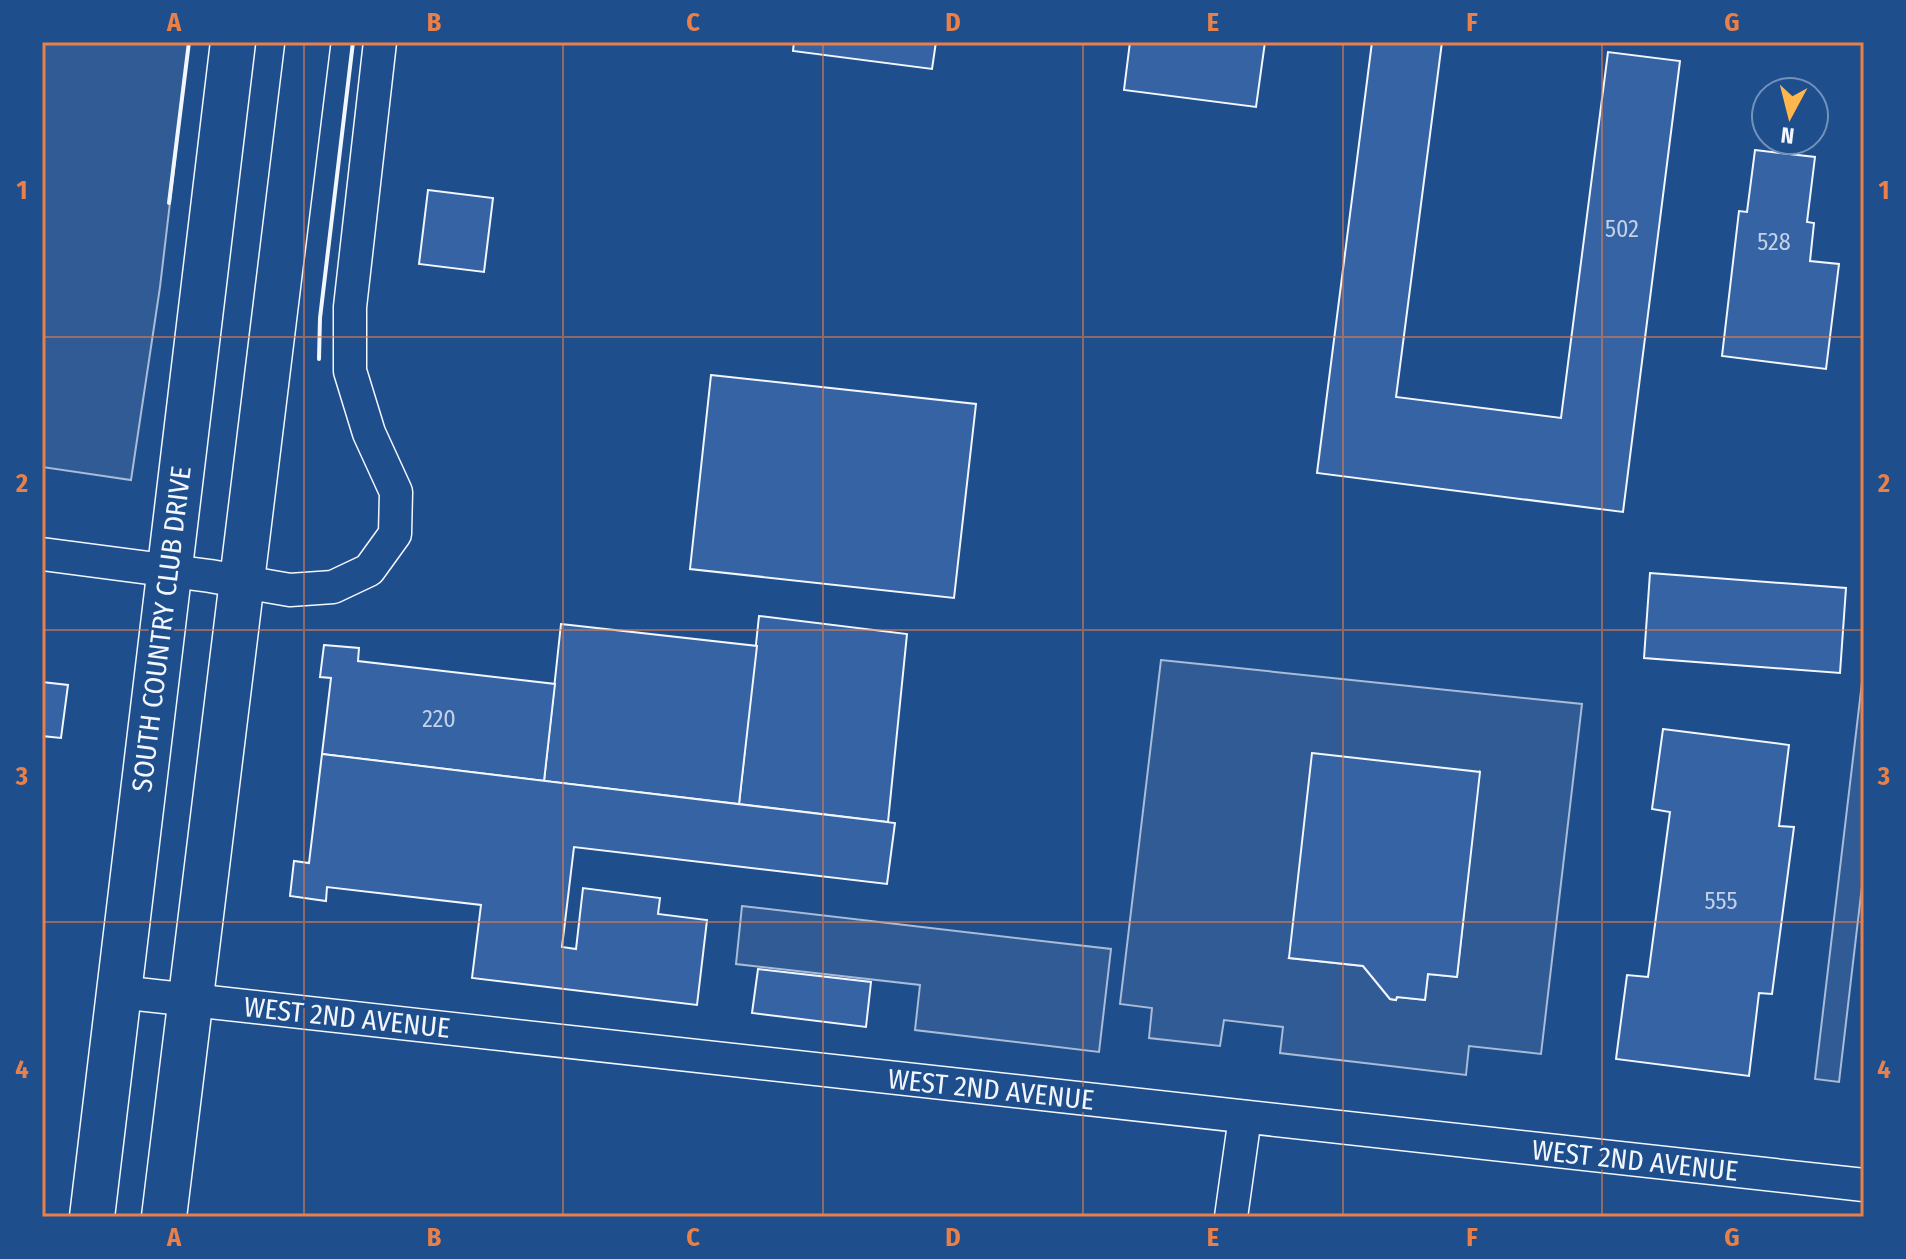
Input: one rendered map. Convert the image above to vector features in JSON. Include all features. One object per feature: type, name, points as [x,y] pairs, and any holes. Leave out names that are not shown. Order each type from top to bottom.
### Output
[{"type":"main road","name":"SOUTH COUNTRY CLUB DRIVE","points":[[164,1217],[192,1000],[206,576],[233,42]]},
{"type":"main road","name":"SOUTH COUNTRY CLUB DRIVE","points":[[92,1217],[119,992],[206,576],[308,42]]},
{"type":"street","points":[[42,554],[290,590],[333,587],[369,570],[395,534],[396,492],[369,433],[350,371],[350,307],[380,42]]},
{"type":"street","name":"WEST 2ND AVENUE","points":[[119,992],[1864,1185]]},
{"type":"street","points":[[1231,1217],[1245,1117]]},
{"type":"shaded area","points":[[42,42],[189,42],[160,287],[131,480],[42,467]]},
{"type":"shaded area","points":[[1161,660],[1582,704],[1541,1054],[1469,1046],[1466,1075],[1280,1053],[1283,1027],[1224,1020],[1220,1046],[1149,1038],[1152,1008],[1120,1004]],"holes":[[[1479,772],[1457,977],[1428,974],[1425,1000],[1397,997],[1396,1000],[1390,999],[1363,966],[1289,958]]]},
{"type":"shaded area","points":[[1863,674],[1864,869],[1839,1082],[1815,1079]]},
{"type":"shaded area","points":[[742,906],[1111,949],[1099,1052],[915,1030],[920,985],[736,964]]},
{"type":"building","points":[[794,42],[936,42],[932,69],[793,51]]},
{"type":"building","points":[[1130,42],[1265,42],[1256,107],[1124,90]]},
{"type":"building","points":[[1372,42],[1442,42],[1396,397],[1561,418],[1608,52],[1680,61],[1623,512],[1317,473]]},
{"type":"building","points":[[1754,156],[1815,157],[1807,222],[1814,223],[1810,261],[1839,264],[1826,369],[1722,356],[1739,211],[1747,212]]},
{"type":"building","points":[[428,190],[493,198],[484,272],[419,264]]},
{"type":"building","points":[[711,375],[976,404],[954,598],[690,569]]},
{"type":"building","points":[[1650,573],[1846,588],[1840,673],[1644,658]]},
{"type":"building","points":[[759,616],[907,634],[888,822],[739,804]]},
{"type":"building","points":[[561,624],[757,646],[739,804],[544,781]]},
{"type":"building","points":[[324,645],[359,648],[358,661],[555,684],[544,781],[322,754],[331,678],[320,677]]},
{"type":"building","points":[[42,682],[68,685],[61,738],[42,736]]},
{"type":"building","points":[[1663,729],[1789,745],[1779,826],[1794,827],[1772,994],[1759,993],[1749,1076],[1616,1059],[1627,975],[1648,977],[1670,812],[1652,809]]},
{"type":"building","points":[[1312,753],[1480,772],[1457,977],[1428,974],[1425,1000],[1390,999],[1363,966],[1289,958]]},
{"type":"building","points":[[322,754],[895,823],[887,884],[574,847],[562,947],[576,949],[583,888],[660,898],[658,914],[707,920],[697,1005],[472,978],[481,905],[327,887],[326,901],[290,896],[294,861],[309,863]]},
{"type":"building","points":[[758,969],[871,982],[866,1027],[752,1013]]},
{"type":"wall","points":[[169,203],[189,42]]},
{"type":"wall","points":[[319,359],[320,318],[353,42]]}]
